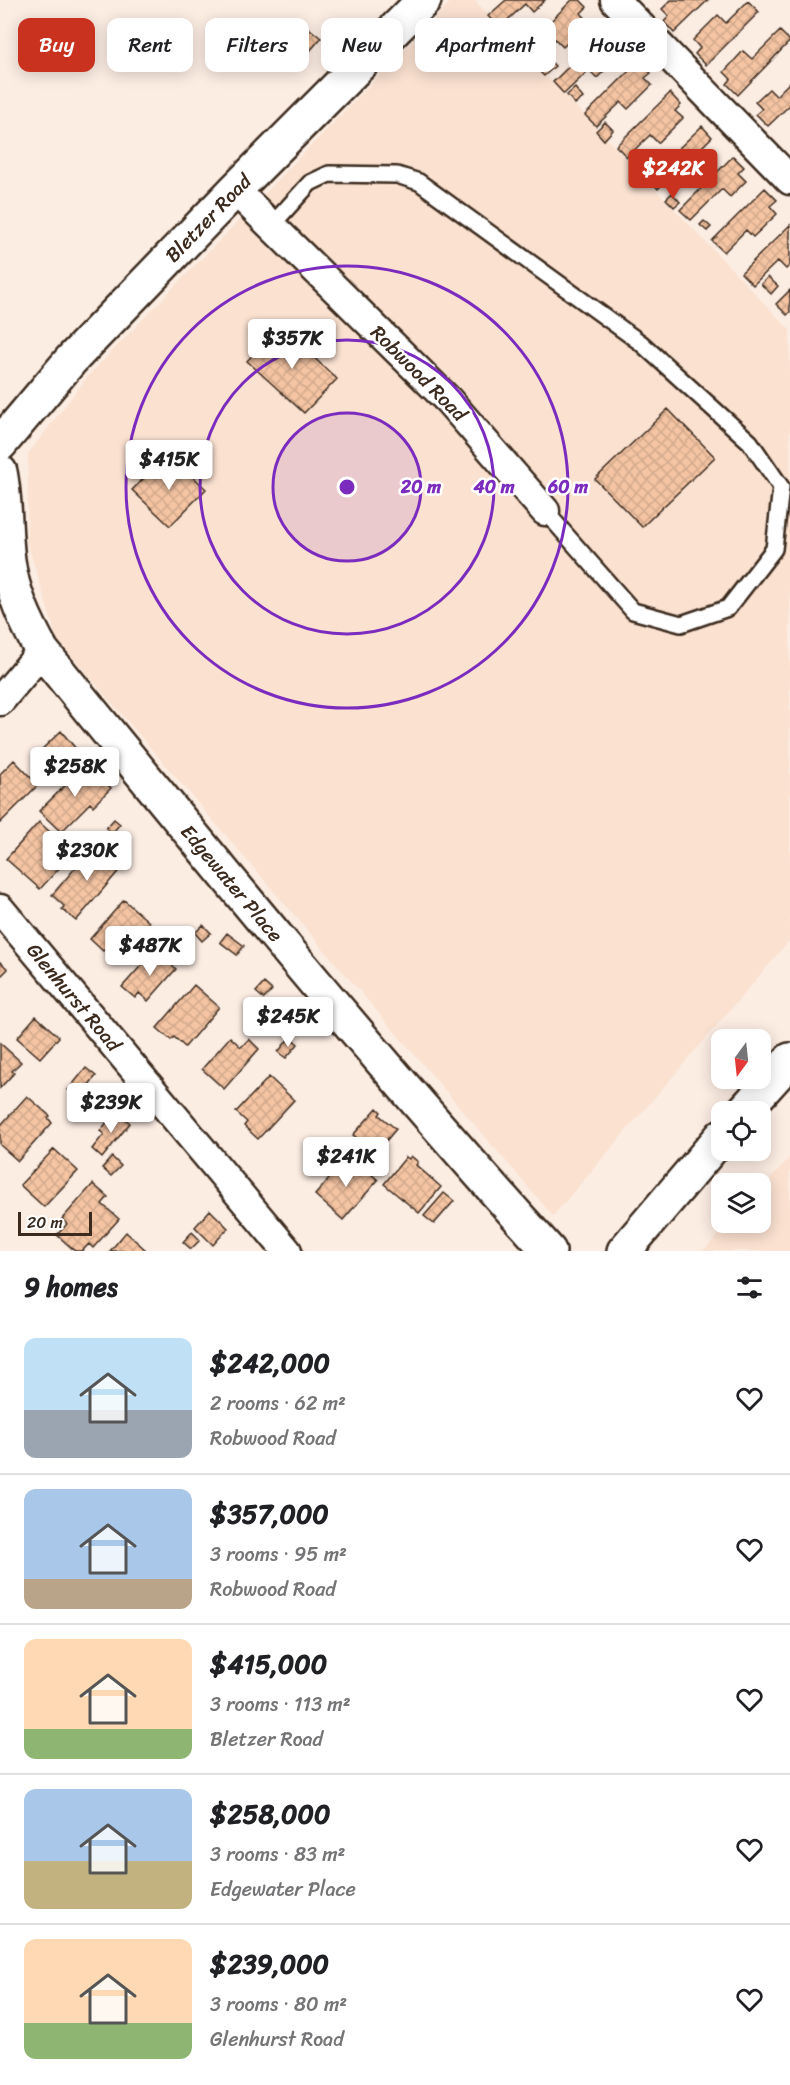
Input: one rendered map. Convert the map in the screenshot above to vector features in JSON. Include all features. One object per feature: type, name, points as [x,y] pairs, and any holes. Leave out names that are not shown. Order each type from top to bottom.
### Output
[{"type":"street","name":"Bletzer Road","points":[[0,444],[71,360],[235,190],[424,0]]},
{"type":"street","points":[[615,0],[790,180]]},
{"type":"street","name":"Robwood Road","points":[[235,190],[448,400],[545,511]]},
{"type":"street","name":"Edgewater Place","points":[[0,472],[3,536],[8,561],[18,602],[42,651],[171,810],[467,1161],[549,1251]]},
{"type":"street","points":[[0,700],[42,651]]},
{"type":"street","name":"Glenhurst Road","points":[[0,909],[287,1251]]},
{"type":"street","points":[[753,1101],[790,1060]]},
{"type":"street","points":[[624,1251],[711,1149]]},
{"type":"lane","points":[[271,226],[310,183],[329,174],[397,175],[420,182],[641,343],[750,442],[781,488],[774,549],[728,609],[681,624],[633,611],[545,511]]},
{"type":"shaded area","points":[[452,0],[474,0],[491,18],[435,18]]},
{"type":"shaded area","points":[[415,38],[415,72],[543,72],[790,330],[790,940],[714,1029],[711,1029],[711,1032],[553,1216],[57,639],[27,542],[28,454],[88,376],[382,72],[403,72],[403,51]]},
{"type":"shaded area","points":[[790,1157],[790,1251],[703,1251],[720,1233],[771,1233],[771,1178]]},
{"type":"building","points":[[506,0],[545,0],[532,12],[525,4],[510,18],[490,18],[488,16]]},
{"type":"building","points":[[572,0],[580,0],[587,7],[581,13],[585,18],[568,18],[568,42],[563,47],[556,40],[556,18],[554,18]]},
{"type":"building","points":[[671,0],[708,0],[674,33],[667,25],[669,16],[662,9]]},
{"type":"building","points":[[748,1],[759,12],[706,65],[695,54],[700,48],[693,40],[718,15],[726,23]]},
{"type":"building","points":[[309,28],[321,38],[309,52]]},
{"type":"building","points":[[780,31],[790,41],[738,95],[727,84],[731,79],[724,72],[743,51],[752,59]]},
{"type":"building","points":[[568,67],[568,72],[587,72],[564,94],[553,82]]},
{"type":"building","points":[[591,72],[603,72],[597,78]]},
{"type":"building","points":[[628,72],[651,73],[645,78],[652,85],[628,109],[621,102],[596,126],[585,115]]},
{"type":"building","points":[[790,82],[790,105],[768,126],[756,114],[762,109],[755,102],[769,89],[776,96]]},
{"type":"building","points":[[575,88],[583,98],[575,104],[567,95]]},
{"type":"building","points":[[670,93],[681,105],[675,111],[683,118],[658,143],[650,135],[627,157],[616,146]]},
{"type":"building","points":[[605,122],[613,130],[604,140],[596,131]]},
{"type":"building","points":[[702,126],[712,137],[698,151],[706,159],[690,175],[682,166],[673,174],[676,177],[673,180],[670,177],[658,189],[648,178]]},
{"type":"building","points":[[637,153],[645,162],[639,168],[630,159]]},
{"type":"building","points":[[733,156],[744,167],[738,173],[746,181],[730,197],[722,189],[691,220],[680,210]]},
{"type":"building","points":[[765,188],[777,200],[770,206],[777,214],[753,237],[746,230],[724,252],[712,241]]},
{"type":"building","points":[[672,193],[680,202],[674,207],[666,199]]},
{"type":"building","points":[[704,221],[711,227],[707,231],[700,225]]},
{"type":"building","points":[[790,225],[790,265],[786,269],[778,261],[753,285],[741,273]]},
{"type":"building","points":[[768,277],[778,286],[771,294],[761,284]]},
{"type":"building","points":[[790,290],[790,312],[787,315],[776,304]]},
{"type":"building","points":[[280,326],[337,379],[304,413],[247,361]]},
{"type":"building","points":[[668,409],[715,457],[642,527],[595,479]]},
{"type":"building","points":[[173,458],[206,489],[170,526],[132,490],[153,469],[157,474]]},
{"type":"building","points":[[61,731],[82,756],[78,759],[75,756],[72,759],[79,767],[71,774],[64,767],[58,772],[39,752]]},
{"type":"building","points":[[14,760],[38,785],[0,823],[0,774]]},
{"type":"building","points":[[87,764],[111,788],[93,806],[90,803],[61,832],[39,811]]},
{"type":"building","points":[[114,819],[120,824],[112,833],[106,828]]},
{"type":"building","points":[[39,822],[73,853],[40,889],[6,859]]},
{"type":"building","points":[[96,844],[122,867],[76,921],[62,909],[64,906],[52,895]]},
{"type":"building","points":[[124,900],[149,922],[117,958],[106,949],[103,951],[90,939]]},
{"type":"building","points":[[203,925],[211,933],[202,941],[195,933]]},
{"type":"building","points":[[227,933],[244,946],[237,955],[220,942]]},
{"type":"building","points":[[155,950],[176,969],[148,1001],[139,993],[135,998],[122,987]]},
{"type":"building","points":[[0,962],[8,969],[0,977]]},
{"type":"building","points":[[264,983],[272,990],[264,999],[256,992]]},
{"type":"building","points":[[194,985],[219,1007],[185,1047],[174,1037],[171,1040],[157,1028]]},
{"type":"building","points":[[36,1016],[59,1037],[40,1058],[17,1038]]},
{"type":"building","points":[[230,1037],[241,1047],[249,1039],[259,1049],[224,1089],[202,1069]]},
{"type":"building","points":[[290,1037],[298,1044],[286,1058],[278,1052]]},
{"type":"building","points":[[0,1043],[21,1062],[0,1088]]},
{"type":"building","points":[[86,1068],[96,1076],[78,1098],[68,1090]]},
{"type":"building","points":[[269,1077],[294,1100],[258,1139],[244,1126],[247,1122],[236,1112]]},
{"type":"building","points":[[27,1096],[50,1116],[48,1118],[52,1123],[18,1161],[0,1145],[0,1126]]},
{"type":"building","points":[[377,1108],[381,1112],[379,1115],[396,1129],[375,1154],[353,1135]]},
{"type":"building","points":[[116,1111],[130,1123],[102,1158],[92,1149],[104,1134],[100,1131]]},
{"type":"building","points":[[54,1149],[78,1171],[44,1207],[20,1185]]},
{"type":"building","points":[[350,1155],[378,1180],[343,1220],[315,1195]]},
{"type":"building","points":[[411,1156],[418,1162],[416,1165],[441,1187],[419,1213],[384,1184],[406,1157],[409,1159]]},
{"type":"building","points":[[112,1157],[121,1166],[111,1176],[102,1168]]},
{"type":"building","points":[[93,1184],[108,1197],[102,1204],[119,1219],[93,1248],[89,1244],[82,1251],[75,1251],[57,1235],[67,1224],[62,1219]]},
{"type":"building","points":[[444,1193],[454,1201],[434,1224],[424,1216]]},
{"type":"building","points":[[210,1210],[228,1228],[213,1245],[195,1227]]},
{"type":"building","points":[[126,1232],[128,1234],[147,1251],[110,1251]]},
{"type":"building","points":[[192,1232],[200,1240],[191,1249],[183,1242]]}]
